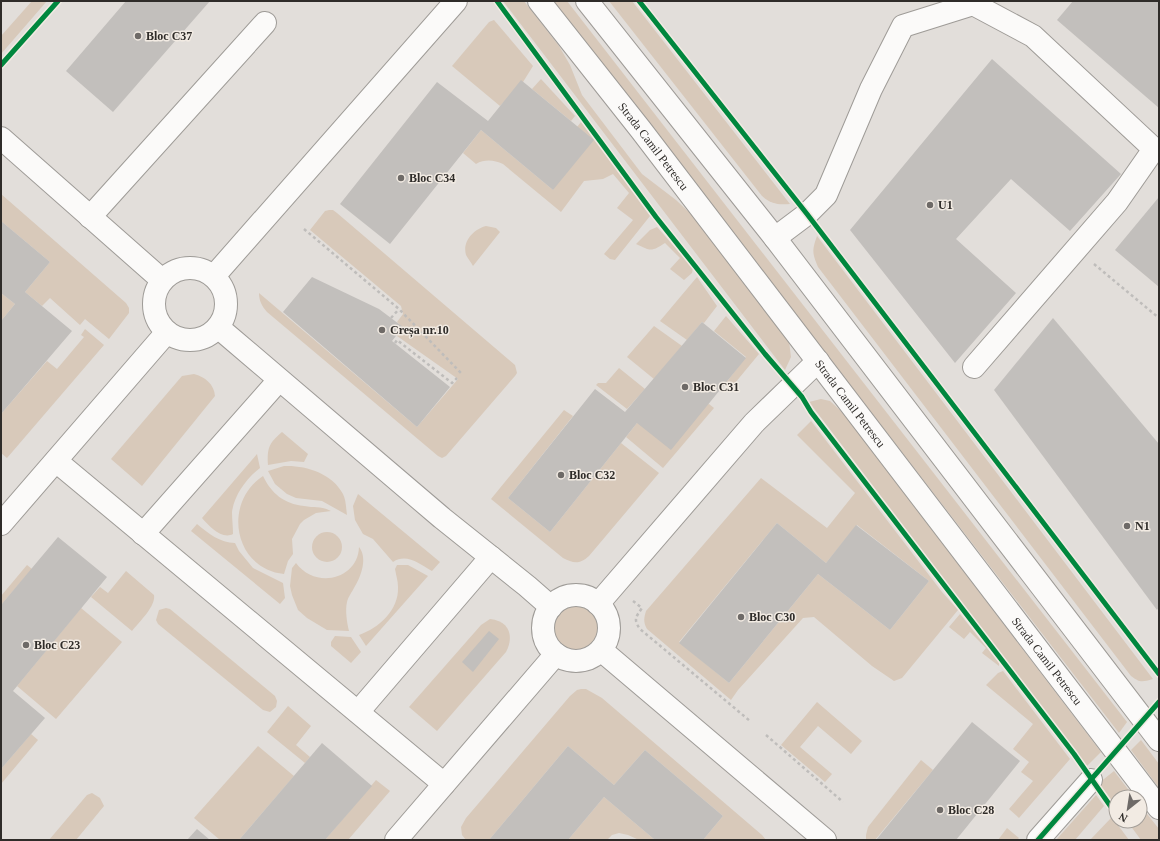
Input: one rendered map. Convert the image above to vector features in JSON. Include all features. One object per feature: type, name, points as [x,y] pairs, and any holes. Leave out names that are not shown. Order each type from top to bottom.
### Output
[{"type":"street","points":[[214,276],[456,1]]},
{"type":"street","name":"Strada Camil Petrescu","points":[[539,1],[641,130],[1159,808]]},
{"type":"street","points":[[587,1],[775,238],[1159,740]]},
{"type":"street","points":[[775,238],[807,214],[826,195],[871,89],[903,26],[973,4],[1033,36],[1154,149],[1117,202],[974,367]]},
{"type":"street","points":[[90,217],[265,23]]},
{"type":"street","points":[[1,138],[162,280]]},
{"type":"street","points":[[193,267],[204,270],[214,276],[226,295],[227,307],[224,318],[218,328],[210,335],[199,340],[188,341],[177,338],[167,332],[159,323],[155,313],[154,302],[156,290],[162,280],[181,268],[193,267]]},
{"type":"street","points":[[218,328],[442,518],[551,607]]},
{"type":"street","points":[[1,524],[167,332]]},
{"type":"street","points":[[598,604],[754,423],[818,361]]},
{"type":"street","points":[[143,534],[279,380]]},
{"type":"street","points":[[56,461],[444,784]]},
{"type":"street","points":[[358,712],[490,557]]},
{"type":"street","points":[[569,596],[590,598],[598,604],[605,612],[609,631],[601,650],[594,656],[585,660],[574,661],[565,659],[556,654],[549,646],[545,636],[544,626],[546,616],[551,607],[559,600],[569,596]]},
{"type":"street","points":[[601,650],[825,840]]},
{"type":"street","points":[[396,840],[556,654]]},
{"type":"street","points":[[1038,840],[1091,780]]},
{"type":"path","points":[[304,229],[399,309],[461,373]]},
{"type":"path","points":[[1077,249],[1159,318]]},
{"type":"path","points":[[391,318],[399,309]]},
{"type":"path","points":[[395,343],[397,340],[452,383],[457,378]]},
{"type":"path","points":[[631,599],[642,608],[636,617],[636,623],[640,629],[750,721]]},
{"type":"path","points":[[766,735],[843,802]]},
{"type":"shaded area","points":[[32,1],[47,1],[1,54],[1,36]]},
{"type":"shaded area","points":[[503,1],[524,1],[559,46],[570,65],[582,95],[642,174],[676,200],[692,215],[775,319],[789,341],[791,357],[785,370]]},
{"type":"shaded area","points":[[553,1],[567,1],[1127,722],[1119,733]]},
{"type":"shaded area","points":[[609,1],[632,1],[790,204],[768,201],[762,196]]},
{"type":"shaded area","points":[[494,20],[533,66],[523,82],[500,106],[452,66],[489,22]]},
{"type":"shaded area","points":[[541,79],[575,116],[571,121],[532,89]]},
{"type":"shaded area","points":[[581,122],[650,216],[615,260],[610,259],[604,254],[633,220],[617,208],[629,193],[613,174],[603,179],[584,181],[561,212],[503,164],[483,161],[476,164],[463,153],[481,130],[553,190],[577,127]]},
{"type":"shaded area","points":[[1,194],[126,303],[129,308],[129,313],[109,339],[85,319],[80,325],[50,298],[42,306],[25,292],[50,262],[1,221]]},
{"type":"shaded area","points":[[333,210],[337,213],[515,365],[517,373],[515,376],[446,456],[442,458],[267,312],[261,303],[259,293],[417,427],[458,379],[397,336],[403,328],[397,322],[403,314],[401,306],[310,230],[325,211]]},
{"type":"shaded area","points":[[486,226],[496,228],[500,232],[473,266],[466,255],[465,250],[467,240],[477,230]]},
{"type":"shaded area","points":[[657,227],[693,268],[692,273],[684,280],[670,269],[680,258],[665,243],[651,250],[636,244],[650,230]]},
{"type":"shaded area","points":[[817,236],[1153,679],[1141,681],[1131,676],[818,267],[813,252]]},
{"type":"shaded area","points":[[697,277],[717,306],[704,323],[702,322],[687,340],[660,321]]},
{"type":"shaded area","points":[[1,293],[15,304],[1,321]]},
{"type":"shaded area","points":[[726,316],[759,354],[730,389],[725,384],[746,357],[714,331]]},
{"type":"shaded area","points":[[654,326],[682,346],[654,379],[627,357]]},
{"type":"shaded area","points":[[85,329],[104,345],[7,458],[1,453],[1,414],[47,361],[57,369],[84,337],[81,335]]},
{"type":"shaded area","points":[[619,368],[645,389],[627,409],[596,385],[598,383],[606,383]]},
{"type":"shaded area","points":[[194,374],[202,377],[211,385],[215,396],[142,486],[111,459],[182,376]]},
{"type":"shaded area","points":[[821,399],[830,401],[843,413],[1101,752],[1087,766],[809,402]]},
{"type":"shaded area","points":[[709,404],[714,408],[663,468],[626,437],[637,423]]},
{"type":"shaded area","points":[[564,410],[573,416],[508,498],[550,532],[621,443],[659,473],[589,556],[579,562],[570,561],[563,558],[491,499]]},
{"type":"shaded area","points":[[811,421],[942,592],[958,610],[902,678],[894,681],[872,666],[814,617],[803,618],[738,690],[731,700],[647,629],[644,622],[645,613],[761,478],[827,528],[855,493],[797,435]],"holes":[[[777,523],[826,563],[857,525],[929,581],[890,630],[818,574],[729,683],[679,642]]]},
{"type":"shaded area","points":[[282,432],[308,454],[304,462],[291,461],[268,465],[270,446],[274,439]]},
{"type":"shaded area","points":[[257,454],[260,468],[250,477],[235,499],[232,512],[233,534],[220,534],[202,518]]},
{"type":"shaded area","points":[[284,466],[309,469],[332,481],[343,494],[347,515],[322,501],[296,498],[287,494],[275,484],[268,471]]},
{"type":"shaded area","points":[[263,476],[270,488],[284,500],[297,505],[327,509],[331,511],[316,513],[300,524],[292,539],[293,554],[288,561],[284,574],[267,569],[254,560],[245,548],[239,533],[238,518],[242,502],[250,488]]},
{"type":"shaded area","points":[[358,494],[440,562],[432,571],[413,560],[403,559],[393,562],[373,539],[363,534],[355,520],[353,506]]},
{"type":"shaded area","points":[[197,524],[219,539],[230,543],[235,543],[239,551],[253,568],[283,583],[285,598],[280,604],[191,531]]},
{"type":"shaded area","points":[[327,532],[338,536],[342,547],[338,558],[327,562],[316,558],[312,547],[316,536]]},
{"type":"shaded area","points":[[359,547],[363,556],[362,568],[357,584],[349,596],[346,605],[349,631],[327,630],[307,618],[298,610],[290,586],[292,568],[296,563],[304,571],[314,576],[324,578],[335,577],[352,567],[357,558]]},
{"type":"shaded area","points":[[27,565],[32,569],[1,605],[1,596]]},
{"type":"shaded area","points":[[397,565],[408,565],[428,576],[366,646],[359,635],[374,628],[380,623],[395,603],[398,587],[395,569]]},
{"type":"shaded area","points":[[126,571],[154,595],[153,604],[150,609],[132,631],[91,597],[100,587],[108,593]]},
{"type":"shaded area","points":[[576,600],[587,602],[596,608],[602,617],[604,628],[602,639],[596,648],[587,654],[576,656],[565,654],[556,648],[550,639],[548,628],[550,617],[556,608],[565,602]]},
{"type":"shaded area","points":[[81,608],[122,642],[56,719],[17,686]]},
{"type":"shaded area","points":[[166,608],[170,609],[275,696],[277,701],[276,707],[270,712],[263,710],[158,624],[156,620],[159,610]]},
{"type":"shaded area","points":[[960,614],[999,663],[999,666],[982,653],[986,648],[970,632],[964,639],[949,627]]},
{"type":"shaded area","points":[[490,619],[497,620],[506,626],[510,635],[510,641],[506,652],[437,731],[409,707],[481,625]]},
{"type":"shaded area","points":[[335,636],[351,637],[361,652],[351,663],[331,646],[331,642]]},
{"type":"shaded area","points":[[1003,671],[1070,759],[1019,818],[1009,809],[1033,781],[1021,772],[1029,762],[1013,749],[1033,724],[986,685],[998,673]]},
{"type":"shaded area","points":[[586,689],[602,698],[766,840],[703,840],[723,816],[645,750],[614,785],[568,746],[489,840],[466,840],[462,835],[461,827],[466,818],[570,696],[577,690]]},
{"type":"shaded area","points":[[817,702],[862,741],[851,754],[818,726],[800,747],[832,774],[825,782],[781,745]]},
{"type":"shaded area","points":[[288,706],[311,726],[296,745],[310,757],[305,763],[267,732]]},
{"type":"shaded area","points":[[31,734],[38,740],[1,784],[1,769]]},
{"type":"shaded area","points":[[1141,740],[1159,764],[1159,788],[1131,750]]},
{"type":"shaded area","points":[[258,746],[294,776],[239,840],[220,840],[194,818]]},
{"type":"shaded area","points":[[921,760],[933,770],[875,840],[866,840],[868,827]]},
{"type":"shaded area","points":[[1114,771],[1128,789],[1108,789],[1108,795],[1099,783]]},
{"type":"shaded area","points":[[376,780],[390,791],[348,840],[325,840]]},
{"type":"shaded area","points":[[92,793],[100,798],[104,806],[76,840],[49,840],[87,795]]},
{"type":"shaded area","points":[[1096,795],[1104,806],[1075,840],[1056,840]]},
{"type":"shaded area","points":[[604,797],[655,840],[639,840],[619,833],[612,835],[607,840],[568,840]]},
{"type":"shaded area","points":[[1148,815],[1159,829],[1159,840],[1141,840],[1133,829],[1148,829]]},
{"type":"shaded area","points":[[1108,821],[1108,829],[1121,829],[1129,840],[1090,840]]},
{"type":"shaded area","points":[[1007,828],[1019,838],[1017,840],[998,840]]},
{"type":"building","name":"Bloc C37","points":[[126,1],[210,1],[113,112],[66,71]]},
{"type":"building","points":[[1073,1],[1159,1],[1159,108],[1057,20]]},
{"type":"building","name":"U1","points":[[992,59],[1121,174],[1070,231],[1011,179],[956,239],[1016,293],[955,363],[850,230]]},
{"type":"building","name":"Bloc C34","points":[[521,80],[594,140],[553,190],[481,130],[390,244],[340,204],[437,82],[488,121]]},
{"type":"building","points":[[1159,197],[1159,287],[1115,250]]},
{"type":"building","points":[[1,221],[50,262],[25,292],[72,331],[1,414],[1,321],[15,304],[1,293]]},
{"type":"building","points":[[312,277],[379,309],[403,327],[392,341],[450,387],[417,427],[283,312]]},
{"type":"building","name":"N1","points":[[1053,318],[1159,444],[1159,607],[1157,610],[994,390]]},
{"type":"building","points":[[702,322],[746,358],[671,450],[637,423],[550,532],[508,498],[595,389],[625,412]]},
{"type":"building","name":"Bloc C30","points":[[777,523],[826,563],[856,525],[929,581],[890,630],[818,574],[729,683],[679,643]]},
{"type":"building","name":"Bloc C23","points":[[58,537],[107,577],[13,691],[45,718],[1,769],[1,605]]},
{"type":"building","points":[[489,631],[499,639],[473,672],[462,662]]},
{"type":"building","name":"Bloc C28","points":[[972,722],[1020,761],[956,840],[876,840]]},
{"type":"building","points":[[322,743],[372,786],[325,840],[239,840]]},
{"type":"building","points":[[568,746],[614,785],[645,750],[723,816],[703,840],[655,840],[604,797],[568,840],[489,840]]},
{"type":"building","points":[[197,829],[210,840],[187,840]]},
{"type":"cycle path","points":[[1,65],[58,1]]},
{"type":"cycle path","points":[[497,1],[656,217],[765,354],[802,397],[811,412],[1074,754],[1108,803]]},
{"type":"cycle path","points":[[639,1],[807,214],[1159,674]]},
{"type":"cycle path","points":[[1038,840],[1159,702]]},
{"type":"place","name":"Bloc C37","points":[[138,36]]},
{"type":"place","name":"Bloc C34","points":[[401,178]]},
{"type":"place","name":"U1","points":[[930,205]]},
{"type":"place","name":"Creșa nr.10","points":[[382,330]]},
{"type":"place","name":"Bloc C31","points":[[685,387]]},
{"type":"place","name":"Bloc C32","points":[[561,475]]},
{"type":"place","name":"N1","points":[[1127,526]]},
{"type":"place","name":"Bloc C30","points":[[741,617]]},
{"type":"place","name":"Bloc C23","points":[[26,645]]},
{"type":"place","name":"Bloc C28","points":[[940,810]]}]
